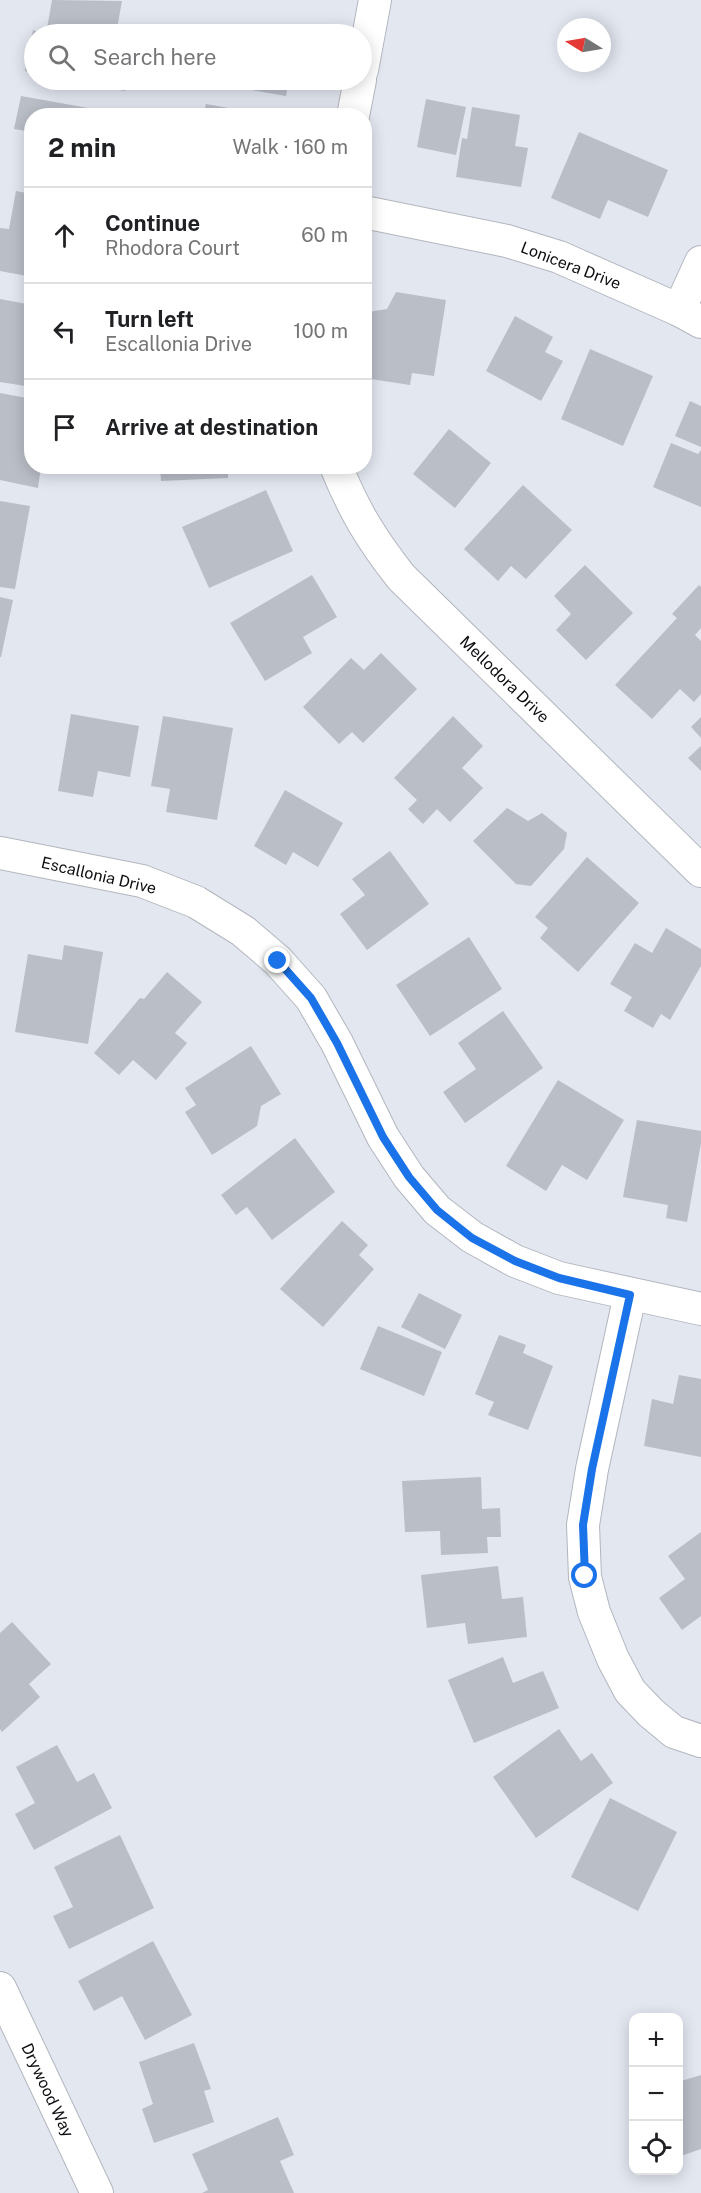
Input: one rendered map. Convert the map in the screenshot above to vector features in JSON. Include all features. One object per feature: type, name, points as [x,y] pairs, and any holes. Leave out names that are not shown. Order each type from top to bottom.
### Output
[{"type":"street","points":[[371,24],[375,0]]},
{"type":"street","points":[[355,108],[358,90]]},
{"type":"street","name":"Lonicera Drive","points":[[372,214],[507,241],[559,257],[690,316]]},
{"type":"street","points":[[690,316],[701,262]]},
{"type":"street","name":"Mellodora Drive","points":[[339,474],[349,499],[372,540],[402,578],[701,871]]},
{"type":"street","name":"Escallonia Drive","points":[[0,853],[142,881],[196,902],[243,931],[278,961],[311,998],[337,1043],[383,1137],[409,1177],[437,1210],[472,1238],[515,1261],[559,1278],[701,1309]]},
{"type":"street","points":[[630,1295],[592,1469],[583,1525],[585,1576],[594,1612],[630,1691],[674,1732],[701,1740]]},
{"type":"street","name":"Drywood Way","points":[[0,1988],[97,2193]]},
{"type":"building","points":[[52,0],[122,1],[118,24],[48,24]]},
{"type":"building","points":[[252,90],[287,90],[286,96]]},
{"type":"building","points":[[21,96],[88,108],[24,108],[24,131],[14,129]]},
{"type":"building","points":[[426,99],[466,107],[456,155],[417,147]]},
{"type":"building","points":[[206,104],[228,108],[205,108]]},
{"type":"building","points":[[472,107],[520,115],[515,146],[528,148],[521,187],[456,177],[462,138],[467,139]]},
{"type":"building","points":[[579,132],[668,170],[648,217],[608,200],[600,219],[551,198]]},
{"type":"building","points":[[16,191],[24,192],[24,276],[0,271],[0,228],[9,229]]},
{"type":"building","points":[[396,292],[446,300],[434,376],[412,373],[410,385],[372,379],[372,311],[387,309]]},
{"type":"building","points":[[0,299],[24,304],[24,386],[0,382]]},
{"type":"building","points":[[515,316],[553,337],[545,352],[563,361],[541,401],[486,371]]},
{"type":"building","points":[[590,349],[653,376],[623,446],[561,419]]},
{"type":"building","points":[[0,393],[24,398],[24,474],[40,474],[38,488],[0,480]]},
{"type":"building","points":[[690,401],[701,406],[701,447],[675,436]]},
{"type":"building","points":[[449,429],[491,463],[455,508],[413,474]]},
{"type":"building","points":[[671,443],[698,454],[701,450],[701,507],[653,487]]},
{"type":"building","points":[[161,474],[228,474],[228,478],[161,481]]},
{"type":"building","points":[[523,485],[572,530],[526,579],[511,566],[498,581],[464,549]]},
{"type":"building","points":[[266,490],[293,551],[209,588],[182,527]]},
{"type":"building","points":[[0,501],[30,506],[15,589],[0,587]]},
{"type":"building","points":[[585,565],[633,613],[586,660],[556,630],[571,614],[554,596]]},
{"type":"building","points":[[312,575],[337,617],[303,637],[312,653],[265,681],[230,623]]},
{"type":"building","points":[[699,585],[701,587],[701,628],[695,635],[701,641],[701,694],[694,702],[680,689],[652,719],[615,685],[677,618],[672,614]]},
{"type":"building","points":[[0,597],[13,600],[1,657],[0,657]]},
{"type":"building","points":[[381,653],[417,689],[363,743],[352,732],[339,744],[303,707],[351,658],[364,670]]},
{"type":"building","points":[[71,714],[139,726],[130,777],[98,771],[93,797],[58,791]]},
{"type":"building","points":[[163,716],[233,728],[217,820],[166,812],[170,789],[151,786]]},
{"type":"building","points":[[453,716],[483,746],[462,768],[483,788],[450,822],[437,809],[423,824],[408,809],[417,800],[394,778]]},
{"type":"building","points":[[701,717],[701,738],[691,727]]},
{"type":"building","points":[[701,746],[701,771],[688,758]]},
{"type":"building","points":[[285,790],[343,823],[318,867],[293,852],[286,865],[254,846]]},
{"type":"building","points":[[507,808],[528,821],[542,813],[567,833],[564,849],[531,886],[516,884],[473,841]]},
{"type":"building","points":[[390,851],[429,904],[367,950],[340,914],[365,895],[352,879]]},
{"type":"building","points":[[587,857],[639,903],[578,972],[540,938],[548,928],[535,917]]},
{"type":"building","points":[[666,928],[701,949],[701,966],[670,1020],[661,1014],[653,1028],[624,1011],[632,997],[610,984],[635,943],[652,953]]},
{"type":"building","points":[[469,937],[502,989],[430,1036],[396,985]]},
{"type":"building","points":[[64,945],[103,952],[88,1044],[15,1032],[28,954],[62,960]]},
{"type":"building","points":[[167,972],[202,1002],[175,1033],[187,1043],[156,1080],[133,1060],[119,1075],[94,1053],[140,998],[144,999]]},
{"type":"building","points":[[503,1011],[543,1068],[465,1123],[443,1092],[476,1069],[458,1043]]},
{"type":"building","points":[[251,1046],[281,1094],[261,1106],[257,1126],[212,1155],[185,1112],[196,1105],[185,1088]]},
{"type":"building","points":[[558,1080],[624,1120],[587,1180],[562,1165],[546,1191],[506,1166]]},
{"type":"building","points":[[637,1120],[701,1131],[701,1143],[687,1222],[666,1218],[668,1205],[623,1197]]},
{"type":"building","points":[[295,1138],[335,1192],[272,1240],[247,1207],[236,1215],[221,1195]]},
{"type":"building","points":[[342,1221],[368,1245],[359,1255],[374,1269],[323,1327],[280,1289]]},
{"type":"building","points":[[419,1293],[462,1315],[445,1349],[401,1327]]},
{"type":"building","points":[[378,1326],[442,1352],[424,1396],[360,1369]]},
{"type":"building","points":[[499,1335],[526,1345],[523,1353],[553,1366],[528,1430],[488,1415],[494,1402],[475,1394]]},
{"type":"building","points":[[679,1375],[701,1379],[701,1457],[644,1446],[652,1399],[673,1404]]},
{"type":"building","points":[[481,1477],[482,1509],[500,1508],[501,1537],[487,1537],[488,1553],[441,1555],[440,1531],[405,1532],[402,1481]]},
{"type":"building","points":[[701,1532],[701,1616],[682,1630],[659,1598],[685,1579],[668,1556]]},
{"type":"building","points":[[498,1566],[502,1599],[523,1597],[527,1637],[468,1644],[465,1623],[427,1628],[421,1575]]},
{"type":"building","points":[[12,1622],[51,1664],[29,1684],[40,1697],[2,1732],[0,1729],[0,1633]]},
{"type":"building","points":[[503,1657],[513,1683],[543,1671],[559,1708],[474,1743],[448,1680]]},
{"type":"building","points":[[559,1729],[581,1761],[592,1753],[613,1783],[536,1838],[493,1777]]},
{"type":"building","points":[[57,1745],[77,1782],[94,1773],[112,1808],[34,1850],[15,1814],[35,1803],[16,1767]]},
{"type":"building","points":[[610,1798],[677,1832],[638,1911],[571,1877]]},
{"type":"building","points":[[120,1835],[154,1908],[69,1949],[53,1916],[73,1907],[54,1867]]},
{"type":"building","points":[[153,1941],[192,2015],[145,2040],[122,1996],[94,2011],[78,1981]]},
{"type":"building","points":[[194,2043],[211,2089],[204,2091],[214,2122],[154,2143],[142,2109],[153,2104],[139,2062]]},
{"type":"building","points":[[701,2075],[701,2149],[683,2155],[683,2121],[683,2080]]},
{"type":"building","points":[[278,2117],[294,2155],[280,2161],[294,2193],[202,2193],[208,2190],[192,2154]]},
{"type":"route","points":[[278,961],[311,998],[337,1043],[383,1137],[409,1177],[437,1210],[472,1238],[515,1261],[559,1278],[630,1295],[592,1469],[583,1525],[585,1576]]}]
